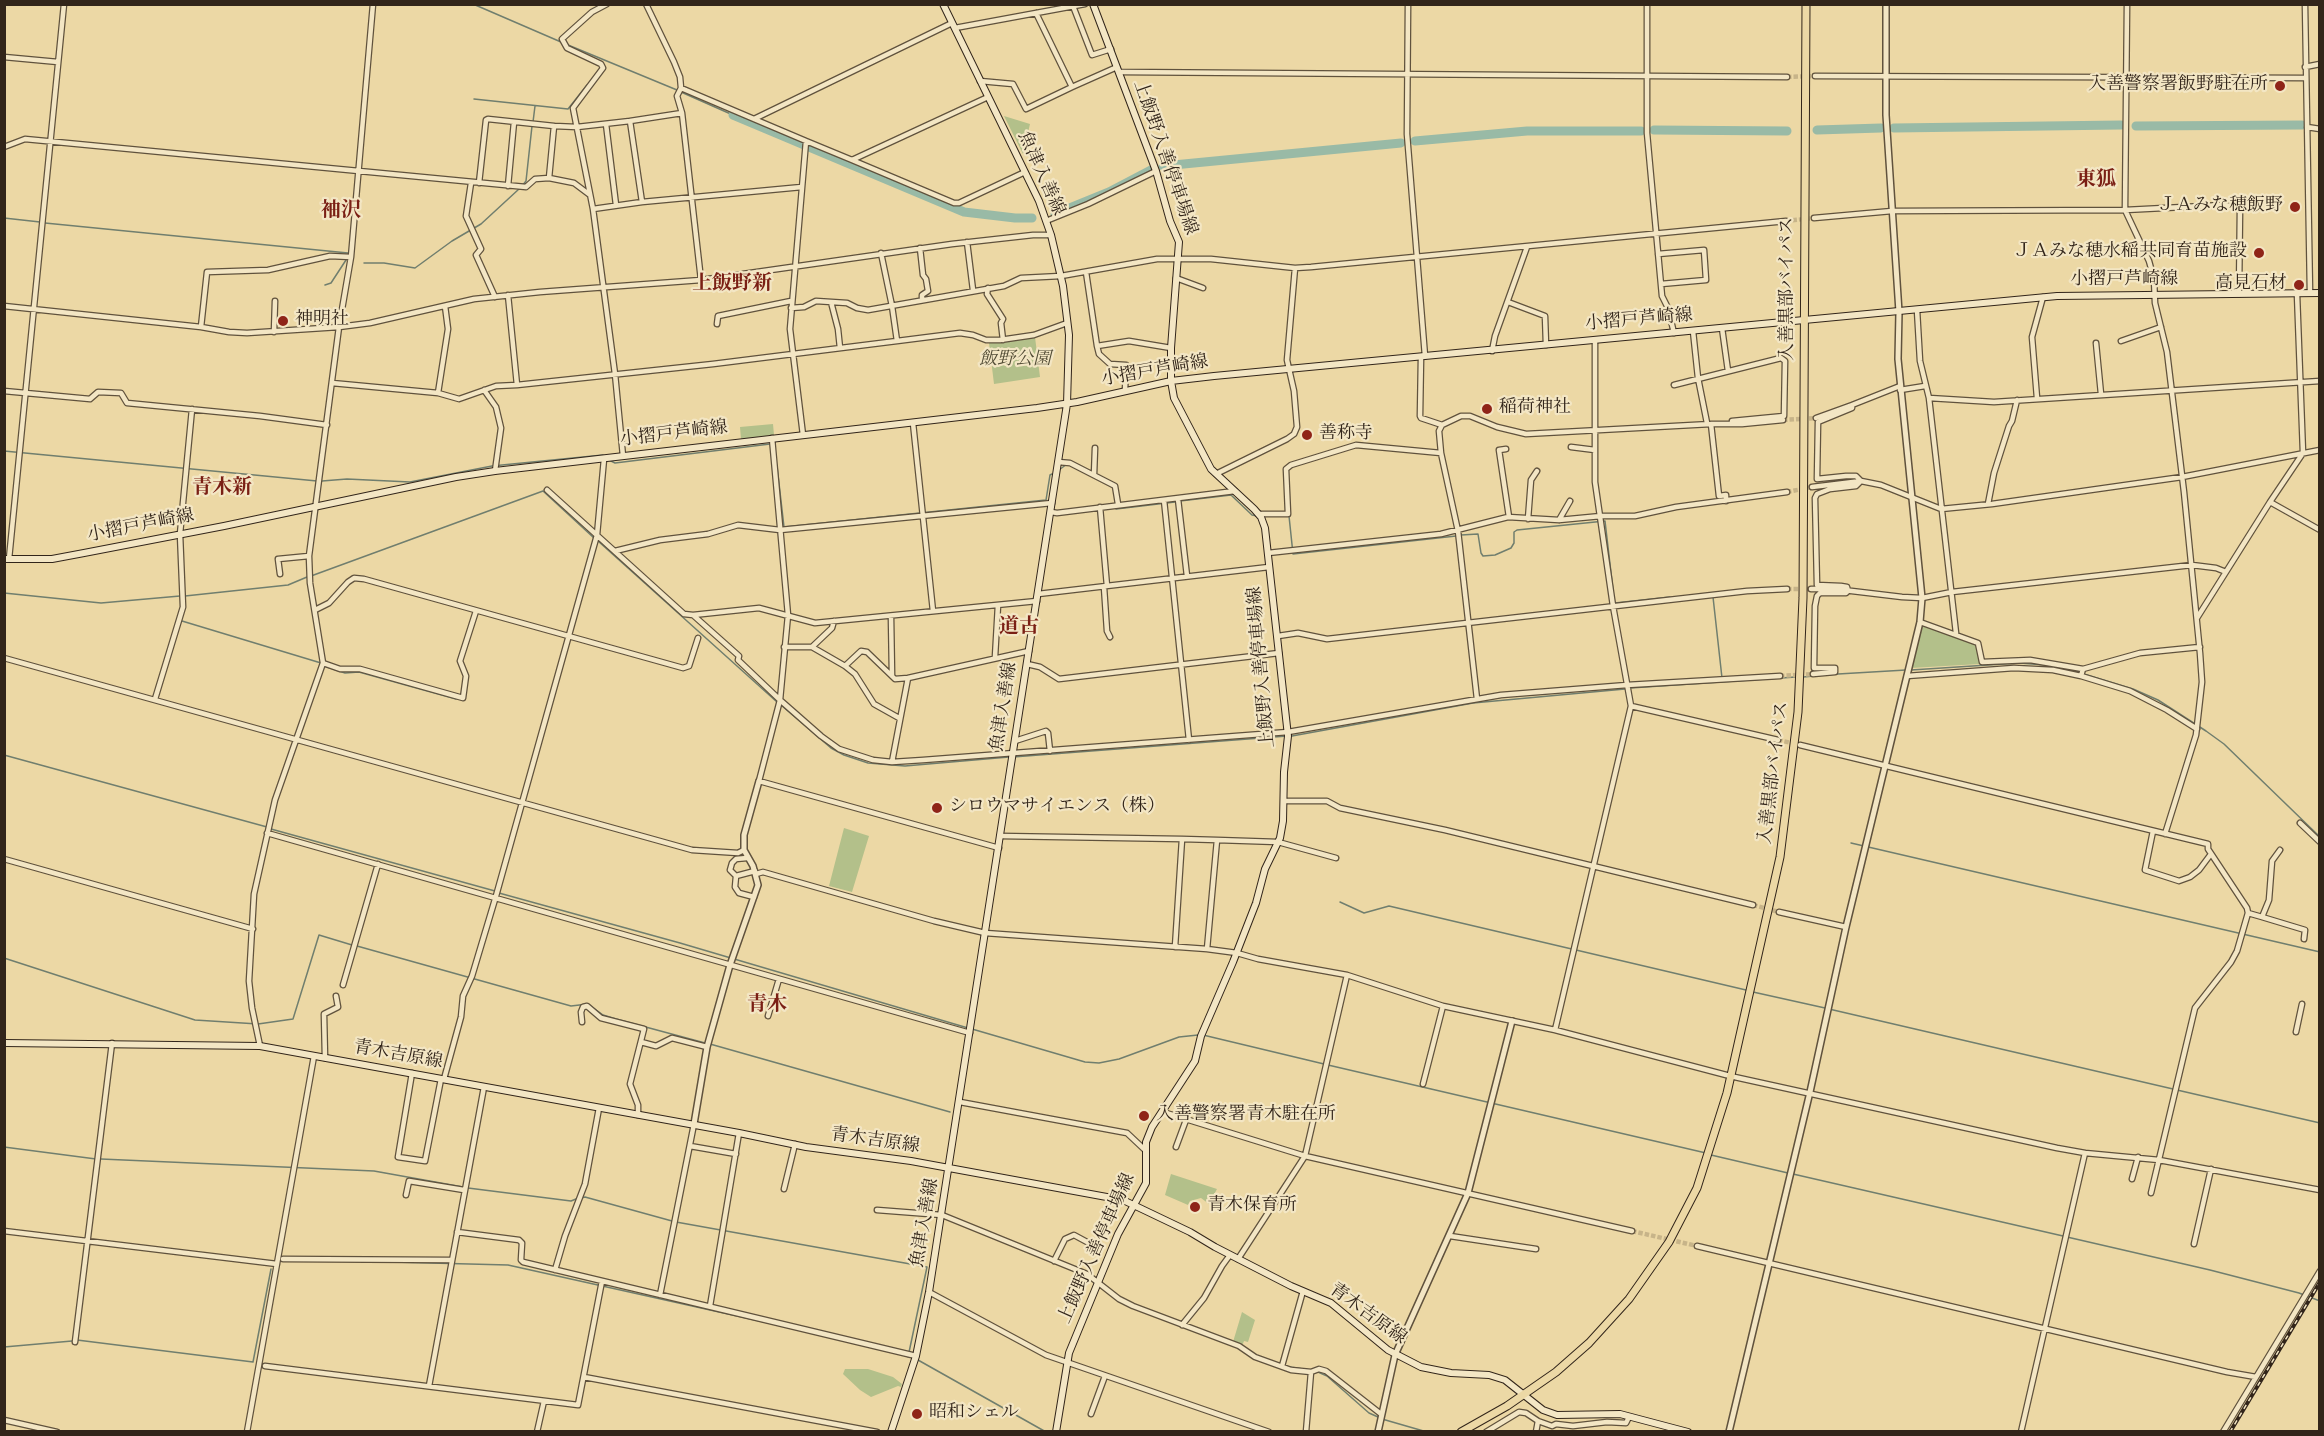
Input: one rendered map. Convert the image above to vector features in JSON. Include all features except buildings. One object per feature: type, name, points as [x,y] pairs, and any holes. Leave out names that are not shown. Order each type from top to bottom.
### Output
[{"type":"highway","name":"入善黒部バイパス","points":[[1461,1431],[1523,1395],[1556,1372],[1589,1343],[1629,1299],[1652,1269],[1697,1188],[1730,1076],[1780,857],[1797,723],[1803,598],[1806,4]]},
{"type":"main road","name":"魚津入善線","points":[[891,1431],[916,1356],[929,1292],[1067,404],[1067,323],[1061,276],[1051,235],[1039,201],[943,4]]},
{"type":"main road","name":"上飯野入善停車場線","points":[[1056,1431],[1072,1344],[1118,1234],[1146,1183],[1148,1166],[1144,1149],[1149,1134],[1195,1061],[1201,1036],[1237,953],[1258,897],[1265,869],[1282,831],[1288,732],[1265,528],[1258,514],[1216,474],[1180,412],[1171,381],[1171,348],[1179,242],[1170,221],[1156,171],[1093,4]]},
{"type":"main road","name":"小摺戸芦崎線","points":[[7,559],[52,559],[495,471],[1067,404],[1171,381],[2043,297],[2319,293]]},
{"type":"main road","name":"青木吉原線","points":[[4,1043],[260,1046],[740,1132],[795,1144],[950,1168],[1123,1200],[1331,1304],[1395,1355],[1436,1371],[1489,1375],[1505,1380],[1543,1410],[1557,1415],[1602,1413],[1688,1431]]},
{"type":"street","points":[[7,559],[27,393],[64,4]]},
{"type":"street","points":[[260,1046],[249,981],[254,894],[275,800],[323,663],[310,583],[309,556],[339,327],[351,257],[373,4]]},
{"type":"street","points":[[607,4],[592,12],[562,39],[567,48],[601,64],[603,68],[573,108],[593,209],[624,456]]},
{"type":"street","points":[[646,4],[680,77],[681,88],[677,96],[682,113],[701,280]]},
{"type":"street","points":[[754,119],[953,25],[1085,4]]},
{"type":"street","points":[[1408,4],[1407,134],[1418,257],[1423,357],[1419,416],[1442,425]]},
{"type":"street","points":[[1647,4],[1647,134],[1662,296],[1668,308],[1674,333]]},
{"type":"street","points":[[1730,1431],[1810,1092],[1846,927],[1920,622],[1922,598],[1900,388],[1899,312],[1886,115],[1886,4]]},
{"type":"street","points":[[2127,4],[2126,210],[2149,261],[2167,351],[2192,566],[2202,682],[2197,729],[2165,834]]},
{"type":"street","points":[[2305,4],[2310,293]]},
{"type":"street","points":[[1073,6],[1092,55],[1111,49]]},
{"type":"street","points":[[1036,13],[1072,87]]},
{"type":"street","points":[[4,57],[58,62]]},
{"type":"street","points":[[2305,67],[2319,64]]},
{"type":"street","points":[[980,81],[1012,84],[1026,109],[1072,87],[1118,70],[1787,77]]},
{"type":"street","points":[[1815,76],[2305,78]]},
{"type":"street","points":[[681,88],[954,203],[959,203],[1025,172]]},
{"type":"street","points":[[852,160],[988,98]]},
{"type":"street","points":[[479,183],[486,120],[577,127],[682,113]]},
{"type":"street","points":[[630,121],[642,202]]},
{"type":"street","points":[[508,186],[514,122]]},
{"type":"street","points":[[606,124],[615,205]]},
{"type":"street","points":[[549,178],[554,126]]},
{"type":"street","points":[[2307,127],[2319,129]]},
{"type":"street","points":[[4,147],[25,139],[508,186],[526,187],[535,179],[549,178],[574,183],[590,195]]},
{"type":"street","points":[[803,435],[792,354],[791,301],[806,141]]},
{"type":"street","points":[[1046,221],[1088,204],[1156,171]]},
{"type":"street","points":[[471,183],[466,216],[481,249],[476,255],[495,297]]},
{"type":"street","points":[[593,209],[642,202],[801,187]]},
{"type":"street","points":[[1814,218],[1892,211],[2240,207],[2239,294]]},
{"type":"street","points":[[791,308],[804,307],[816,301],[847,303],[868,310],[1004,286],[1021,278],[1061,276],[1157,259],[1211,259],[1295,268],[1786,221]]},
{"type":"street","points":[[4,306],[229,332],[274,332],[370,323],[508,295],[701,280],[881,253],[1033,235],[1051,235]]},
{"type":"street","points":[[967,242],[973,290]]},
{"type":"street","points":[[1492,351],[1495,336],[1527,247]]},
{"type":"street","points":[[920,248],[923,275],[928,291],[922,295],[922,300]]},
{"type":"street","points":[[1658,254],[1704,250],[1706,280],[1661,284]]},
{"type":"street","points":[[881,253],[897,341]]},
{"type":"street","points":[[201,327],[207,272],[268,270],[330,256],[351,257]]},
{"type":"street","points":[[1216,474],[1294,434],[1297,426],[1297,413],[1288,369],[1295,268]]},
{"type":"street","points":[[1086,272],[1099,354],[1110,364],[1126,365],[1125,391]]},
{"type":"street","points":[[1176,278],[1203,288]]},
{"type":"street","points":[[988,288],[987,294],[1003,318],[1000,334],[1003,340]]},
{"type":"street","points":[[2197,618],[2303,453],[2297,294]]},
{"type":"street","points":[[508,295],[517,385]]},
{"type":"street","points":[[2037,398],[2032,337],[2043,297]]},
{"type":"street","points":[[274,332],[275,301]]},
{"type":"street","points":[[717,324],[718,316],[791,301]]},
{"type":"street","points":[[831,302],[840,348]]},
{"type":"street","points":[[1508,302],[1545,316],[1546,345]]},
{"type":"street","points":[[438,393],[448,329],[445,306]]},
{"type":"street","points":[[1917,310],[1920,361],[1929,398],[1956,633]]},
{"type":"street","points":[[332,383],[438,393],[459,399],[496,386],[960,333],[986,340],[1003,340],[1034,335],[1067,323]]},
{"type":"street","points":[[2121,341],[2161,327]]},
{"type":"street","points":[[1722,328],[1728,371]]},
{"type":"street","points":[[1693,331],[1698,378],[1709,424],[1719,496],[1726,495],[1726,501]]},
{"type":"street","points":[[1097,346],[1129,341],[1171,348]]},
{"type":"street","points":[[1555,1030],[1631,706],[1594,482],[1595,341]]},
{"type":"street","points":[[2096,343],[2100,394]]},
{"type":"street","points":[[1674,385],[1781,358],[1785,361],[1784,416],[1732,421],[1733,424]]},
{"type":"street","points":[[1929,398],[2017,400],[2171,388],[2319,381]]},
{"type":"street","points":[[1816,418],[1900,388],[1925,386]]},
{"type":"street","points":[[484,390],[496,407],[501,429],[495,471]]},
{"type":"street","points":[[4,391],[90,399],[98,392],[121,393],[127,403],[327,425]]},
{"type":"street","points":[[1988,504],[1994,473],[2008,426],[2012,422],[2017,400]]},
{"type":"street","points":[[1852,405],[1852,408],[1818,422],[1817,479],[1856,476],[1861,482]]},
{"type":"street","points":[[155,699],[183,607],[180,534],[192,409]]},
{"type":"street","points":[[1477,699],[1458,531],[1440,453],[1439,431],[1442,425],[1461,416],[1470,416],[1497,427],[1526,434],[1783,420]]},
{"type":"street","points":[[914,423],[933,611]]},
{"type":"street","points":[[660,1295],[707,1047],[730,965],[758,885],[744,850],[744,835],[780,700],[788,615],[772,438]]},
{"type":"street","points":[[1258,514],[1288,514],[1286,470],[1291,465],[1356,445],[1440,453]]},
{"type":"street","points":[[1571,447],[1595,450]]},
{"type":"street","points":[[1094,475],[1095,448]]},
{"type":"street","points":[[1506,449],[1499,450],[1509,517]]},
{"type":"street","points":[[1812,487],[1861,482],[1881,485],[1911,495],[1941,509],[2182,477],[2319,450]]},
{"type":"street","points":[[412,1073],[398,1157],[425,1161],[442,1079],[461,1017],[463,996],[472,976],[496,896],[597,535],[604,459]]},
{"type":"street","points":[[1058,462],[1070,463],[1115,486],[1118,504]]},
{"type":"street","points":[[1528,519],[1531,480],[1537,471]]},
{"type":"street","points":[[1848,591],[1847,587],[1818,585],[1815,498],[1817,494],[1830,489],[1856,486],[1861,482]]},
{"type":"street","points":[[547,490],[684,614],[693,615],[759,608],[815,623],[998,604],[1171,577],[1269,567]]},
{"type":"street","points":[[1050,512],[1235,491]]},
{"type":"street","points":[[1268,553],[1458,531],[1509,517],[1559,520],[1635,516],[1676,507],[1787,492]]},
{"type":"street","points":[[1178,499],[1187,576]]},
{"type":"street","points":[[1164,500],[1190,740]]},
{"type":"street","points":[[1559,520],[1570,501]]},
{"type":"street","points":[[615,552],[660,540],[708,534],[738,525],[780,530],[1052,502]]},
{"type":"street","points":[[2270,502],[2319,530]]},
{"type":"street","points":[[1100,507],[1107,631],[1110,637]]},
{"type":"street","points":[[280,574],[278,559],[309,556]]},
{"type":"street","points":[[1811,589],[1922,598],[1952,592],[2192,566],[2216,568],[2226,572]]},
{"type":"street","points":[[315,610],[329,603],[354,578],[683,668],[688,666],[698,638]]},
{"type":"street","points":[[1278,636],[1298,633],[1327,639],[1747,591],[1786,589]]},
{"type":"street","points":[[1813,674],[1835,672],[1835,668],[1814,668],[1817,596],[1820,593],[1846,593],[1848,591]]},
{"type":"street","points":[[995,657],[998,604]]},
{"type":"street","points":[[323,663],[340,669],[360,669],[463,698],[466,676],[460,661],[476,610]]},
{"type":"street","points":[[693,615],[739,656],[738,660],[780,700],[839,749],[857,756],[892,762],[1288,732],[1477,699],[1627,685],[1780,676]]},
{"type":"street","points":[[891,616],[892,676]]},
{"type":"street","points":[[812,647],[832,628],[834,621]]},
{"type":"street","points":[[1920,622],[1956,633],[1978,643],[1982,662],[2030,660],[2083,669],[2140,653],[2200,647]]},
{"type":"street","points":[[784,647],[812,647],[845,666],[855,674],[874,704],[899,718]]},
{"type":"street","points":[[845,666],[861,651],[867,652],[895,679],[908,678],[1029,651]]},
{"type":"street","points":[[1027,664],[1040,667],[1059,679],[1279,653]]},
{"type":"street","points":[[4,658],[692,850],[738,852],[744,850]]},
{"type":"street","points":[[1907,676],[2014,668],[2054,670],[2130,691],[2197,729]]},
{"type":"street","points":[[2081,676],[2083,669]]},
{"type":"street","points":[[892,762],[908,678]]},
{"type":"street","points":[[1631,706],[1778,740]]},
{"type":"street","points":[[1015,741],[1046,731],[1050,751]]},
{"type":"street","points":[[1800,745],[2208,844],[2208,849],[2247,908],[2247,913],[2237,951],[2231,962],[2195,1008],[2151,1193]]},
{"type":"street","points":[[759,781],[999,848]]},
{"type":"street","points":[[1284,801],[1327,801],[1340,808],[1445,830],[1592,868],[1753,905]]},
{"type":"street","points":[[2300,823],[2319,842]]},
{"type":"street","points":[[2153,831],[2145,870],[2179,881],[2199,870],[2211,854]]},
{"type":"street","points":[[267,832],[970,1033]]},
{"type":"street","points":[[1000,836],[1278,842],[1336,858]]},
{"type":"street","points":[[1175,946],[1182,839]]},
{"type":"street","points":[[1207,949],[1217,840]]},
{"type":"street","points":[[2262,917],[2269,900],[2272,861],[2280,850]]},
{"type":"street","points":[[747,858],[736,859],[730,870],[736,876],[736,891],[754,897]]},
{"type":"street","points":[[4,859],[253,929]]},
{"type":"street","points":[[343,985],[378,864]]},
{"type":"street","points":[[736,876],[763,872],[934,921],[985,933],[1175,946],[1237,953],[1347,975],[1443,1006],[1555,1030],[1730,1076],[2085,1153],[2159,1160],[2319,1190]]},
{"type":"street","points":[[1779,912],[1846,927]]},
{"type":"street","points":[[2247,913],[2305,930],[2304,939]]},
{"type":"street","points":[[1238,1259],[1305,1156],[1347,975]]},
{"type":"street","points":[[768,1016],[779,979]]},
{"type":"street","points":[[325,1058],[324,1014],[338,1007],[336,996]]},
{"type":"street","points":[[2296,1032],[2302,1004]]},
{"type":"street","points":[[582,1022],[581,1012],[583,1007],[587,1006],[602,1018],[644,1029],[630,1084],[638,1105],[638,1115]]},
{"type":"street","points":[[1423,1084],[1443,1006]]},
{"type":"street","points":[[1377,1431],[1395,1355],[1468,1193],[1512,1021]]},
{"type":"street","points":[[641,1042],[656,1046],[672,1038],[707,1047]]},
{"type":"street","points":[[75,1342],[112,1043]]},
{"type":"street","points":[[247,1431],[314,1056]]},
{"type":"street","points":[[429,1386],[484,1087]]},
{"type":"street","points":[[960,1102],[1127,1133],[1144,1149]]},
{"type":"street","points":[[555,1270],[564,1236],[585,1184],[598,1108]]},
{"type":"street","points":[[1163,1112],[1305,1156],[1632,1231]]},
{"type":"street","points":[[1176,1147],[1186,1120]]},
{"type":"street","points":[[710,1306],[740,1132]]},
{"type":"street","points":[[784,1189],[795,1144]]},
{"type":"street","points":[[690,1146],[736,1154]]},
{"type":"street","points":[[2021,1431],[2085,1153]]},
{"type":"street","points":[[2132,1179],[2138,1157]]},
{"type":"street","points":[[2194,1244],[2211,1169]]},
{"type":"street","points":[[406,1195],[409,1181],[464,1190]]},
{"type":"street","points":[[877,1210],[942,1215],[1087,1275],[1132,1306],[1239,1346],[1255,1357],[1311,1372],[1319,1369],[1326,1371],[1381,1414]]},
{"type":"street","points":[[4,1231],[277,1264]]},
{"type":"street","points":[[457,1232],[519,1240],[522,1243],[521,1260],[523,1263],[916,1356]]},
{"type":"street","points":[[1054,1261],[1065,1239],[1074,1235],[1087,1242]]},
{"type":"street","points":[[1450,1236],[1536,1249]]},
{"type":"street","points":[[1696,1246],[2256,1377]]},
{"type":"street","points":[[1182,1325],[1204,1298],[1230,1255]]},
{"type":"street","points":[[283,1258],[451,1260]]},
{"type":"street","points":[[2223,1431],[2319,1271]]},
{"type":"street","points":[[265,1366],[578,1405],[602,1281]]},
{"type":"street","points":[[1282,1366],[1303,1291]]},
{"type":"street","points":[[929,1292],[1046,1355],[1269,1431]]},
{"type":"street","points":[[1306,1431],[1311,1372]]},
{"type":"street","points":[[1091,1414],[1105,1376]]},
{"type":"street","points":[[584,1377],[877,1431]]},
{"type":"street","points":[[537,1431],[544,1401]]},
{"type":"street","points":[[1486,1431],[1519,1412],[1526,1413],[1552,1426],[1556,1424],[1573,1426],[1607,1422],[1626,1423],[1629,1417]]},
{"type":"street","points":[[4,1420],[57,1431]]},
{"type":"street","points":[[1536,1431],[1538,1421]]},
{"type":"green space","points":[[1004,116],[1030,124],[1023,154]]},
{"type":"green space","name":"飯野公園","points":[[1035,337],[1040,377],[994,384],[989,343]]},
{"type":"green space","points":[[773,424],[774,435],[741,439],[740,427]]},
{"type":"green space","points":[[1922,625],[1977,644],[1980,664],[1911,668]]},
{"type":"green space","points":[[844,828],[869,836],[852,892],[829,886]]},
{"type":"green space","points":[[1171,1174],[1217,1189],[1209,1204],[1201,1198],[1190,1201],[1188,1205],[1165,1195]]},
{"type":"green space","points":[[1242,1312],[1255,1320],[1248,1342],[1244,1341],[1242,1346],[1233,1342]]},
{"type":"green space","points":[[845,1369],[868,1369],[893,1377],[902,1384],[901,1387],[898,1386],[871,1397],[843,1374]]},
{"type":"waterway","points":[[473,4],[561,42]]},
{"type":"waterway","points":[[568,45],[677,90]]},
{"type":"waterway","points":[[474,99],[568,109],[587,85]]},
{"type":"waterway","points":[[681,92],[733,115]]},
{"type":"waterway","points":[[533,122],[535,106]]},
{"type":"waterway","points":[[733,115],[964,212],[1032,218]]},
{"type":"waterway","points":[[1894,128],[2121,125]]},
{"type":"waterway","points":[[2136,126],[2302,125]]},
{"type":"waterway","points":[[522,186],[526,181],[532,126]]},
{"type":"waterway","points":[[1817,130],[1881,128]]},
{"type":"waterway","points":[[1654,130],[1787,131]]},
{"type":"waterway","points":[[1415,141],[1527,131],[1641,131]]},
{"type":"waterway","points":[[1163,166],[1401,143]]},
{"type":"waterway","points":[[1055,214],[1109,192],[1151,170]]},
{"type":"waterway","points":[[364,263],[384,263],[415,268],[452,241],[481,224],[519,189]]},
{"type":"waterway","points":[[4,218],[40,222]]},
{"type":"waterway","points":[[45,223],[348,253]]},
{"type":"waterway","points":[[325,285],[331,283],[346,260]]},
{"type":"waterway","points":[[609,460],[615,463],[770,444]]},
{"type":"waterway","points":[[4,451],[317,481]]},
{"type":"waterway","points":[[322,481],[347,479],[410,482],[492,466],[603,455]]},
{"type":"waterway","points":[[1059,470],[1067,464]]},
{"type":"waterway","points":[[777,466],[784,527],[1046,500],[1052,474]]},
{"type":"waterway","points":[[311,576],[543,491],[594,538]]},
{"type":"waterway","points":[[1180,501],[1231,495],[1252,515],[1257,516]]},
{"type":"waterway","points":[[1116,507],[1116,509],[1175,502]]},
{"type":"waterway","points":[[1262,516],[1275,516]]},
{"type":"waterway","points":[[1289,516],[1293,554],[1456,536]]},
{"type":"waterway","points":[[1461,535],[1478,534],[1483,556],[1495,555],[1511,548],[1514,543],[1514,532],[1517,530],[1605,521],[1613,590]]},
{"type":"waterway","points":[[598,541],[777,702]]},
{"type":"waterway","points":[[185,596],[288,585],[307,577]]},
{"type":"waterway","points":[[4,593],[101,603],[180,596]]},
{"type":"waterway","points":[[1615,603],[1670,597]]},
{"type":"waterway","points":[[1713,597],[1722,678]]},
{"type":"waterway","points":[[182,621],[321,663]]},
{"type":"waterway","points":[[1911,670],[2019,663],[2045,665],[2079,672]]},
{"type":"waterway","points":[[324,666],[345,673],[359,672],[456,699]]},
{"type":"waterway","points":[[1821,675],[1906,670]]},
{"type":"waterway","points":[[2084,674],[2133,689],[2158,700],[2206,731],[2224,744],[2320,837]]},
{"type":"waterway","points":[[1803,677],[1814,676]]},
{"type":"waterway","points":[[1630,688],[1796,677]]},
{"type":"waterway","points":[[1292,736],[1473,703],[1625,689]]},
{"type":"waterway","points":[[781,705],[831,748],[868,763],[905,766],[1009,757]]},
{"type":"waterway","points":[[1013,757],[1287,736]]},
{"type":"waterway","points":[[4,755],[267,827]]},
{"type":"waterway","points":[[271,829],[495,891]]},
{"type":"waterway","points":[[1851,843],[2320,952]]},
{"type":"waterway","points":[[499,893],[680,943],[968,1028]]},
{"type":"waterway","points":[[1340,902],[1364,913],[1389,906],[1746,990]]},
{"type":"waterway","points":[[4,958],[195,1020],[258,1024],[293,1019],[319,935],[352,945]]},
{"type":"waterway","points":[[357,946],[571,1006],[588,1004],[603,1015],[705,1043]]},
{"type":"waterway","points":[[1753,992],[1825,1008]]},
{"type":"waterway","points":[[1829,1009],[2173,1089]]},
{"type":"waterway","points":[[972,1029],[1085,1062],[1099,1063],[1119,1059],[1179,1037],[1198,1035]]},
{"type":"waterway","points":[[1203,1035],[1324,1064]]},
{"type":"waterway","points":[[710,1044],[950,1112]]},
{"type":"waterway","points":[[1328,1065],[1706,1153]]},
{"type":"waterway","points":[[2177,1090],[2320,1123]]},
{"type":"waterway","points":[[4,1147],[96,1159]]},
{"type":"waterway","points":[[1711,1155],[1788,1173]]},
{"type":"waterway","points":[[101,1159],[374,1171],[463,1187]]},
{"type":"waterway","points":[[1793,1174],[2063,1236]]},
{"type":"waterway","points":[[468,1188],[571,1201],[576,1199]]},
{"type":"waterway","points":[[581,1198],[585,1197],[672,1221]]},
{"type":"waterway","points":[[676,1222],[927,1267],[908,1357]]},
{"type":"waterway","points":[[2067,1237],[2210,1270],[2299,1293],[2320,1301]]},
{"type":"waterway","points":[[392,1262],[508,1265],[800,1330]]},
{"type":"waterway","points":[[77,1340],[253,1362],[271,1269]]},
{"type":"waterway","points":[[4,1347],[72,1341]]},
{"type":"waterway","points":[[918,1360],[1046,1432]]},
{"type":"waterway","points":[[1290,1367],[1310,1370]]},
{"type":"waterway","points":[[1318,1372],[1327,1376],[1369,1413],[1378,1417]]},
{"type":"waterway","points":[[1382,1419],[1427,1432]]},
{"type":"tunnel","points":[[1787,77],[1815,76]]},
{"type":"tunnel","points":[[1786,221],[1814,218]]},
{"type":"tunnel","points":[[1783,420],[1816,418]]},
{"type":"tunnel","points":[[1787,492],[1812,487]]},
{"type":"tunnel","points":[[1787,589],[1811,589]]},
{"type":"tunnel","points":[[1780,676],[1813,674]]},
{"type":"tunnel","points":[[1778,740],[1796,744]]},
{"type":"tunnel","points":[[1753,905],[1779,912]]},
{"type":"tunnel","points":[[1632,1231],[1697,1246]]},
{"type":"railway","points":[[2230,1432],[2320,1282]]},
{"type":"place","name":"入善警察署飯野駐在所","points":[[2280,86]]},
{"type":"place","name":"ＪＡみな穂飯野","points":[[2295,207]]},
{"type":"place","name":"ＪＡみな穂水稲共同育苗施設","points":[[2259,253]]},
{"type":"place","name":"高見石材","points":[[2299,285]]},
{"type":"place","name":"神明社","points":[[283,321]]},
{"type":"place","name":"稲荷神社","points":[[1487,409]]},
{"type":"place","name":"善称寺","points":[[1307,435]]},
{"type":"place","name":"シロウマサイエンス（株）","points":[[937,808]]},
{"type":"place","name":"入善警察署青木駐在所","points":[[1144,1116]]},
{"type":"place","name":"青木保育所","points":[[1195,1207]]},
{"type":"place","name":"昭和シェル","points":[[917,1414]]},
{"type":"district","name":"東狐","points":[[2096,181]]},
{"type":"district","name":"袖沢","points":[[341,212]]},
{"type":"district","name":"上飯野新","points":[[732,285]]},
{"type":"district","name":"青木新","points":[[222,489]]},
{"type":"district","name":"道古","points":[[1019,628]]},
{"type":"district","name":"青木","points":[[767,1006]]}]
